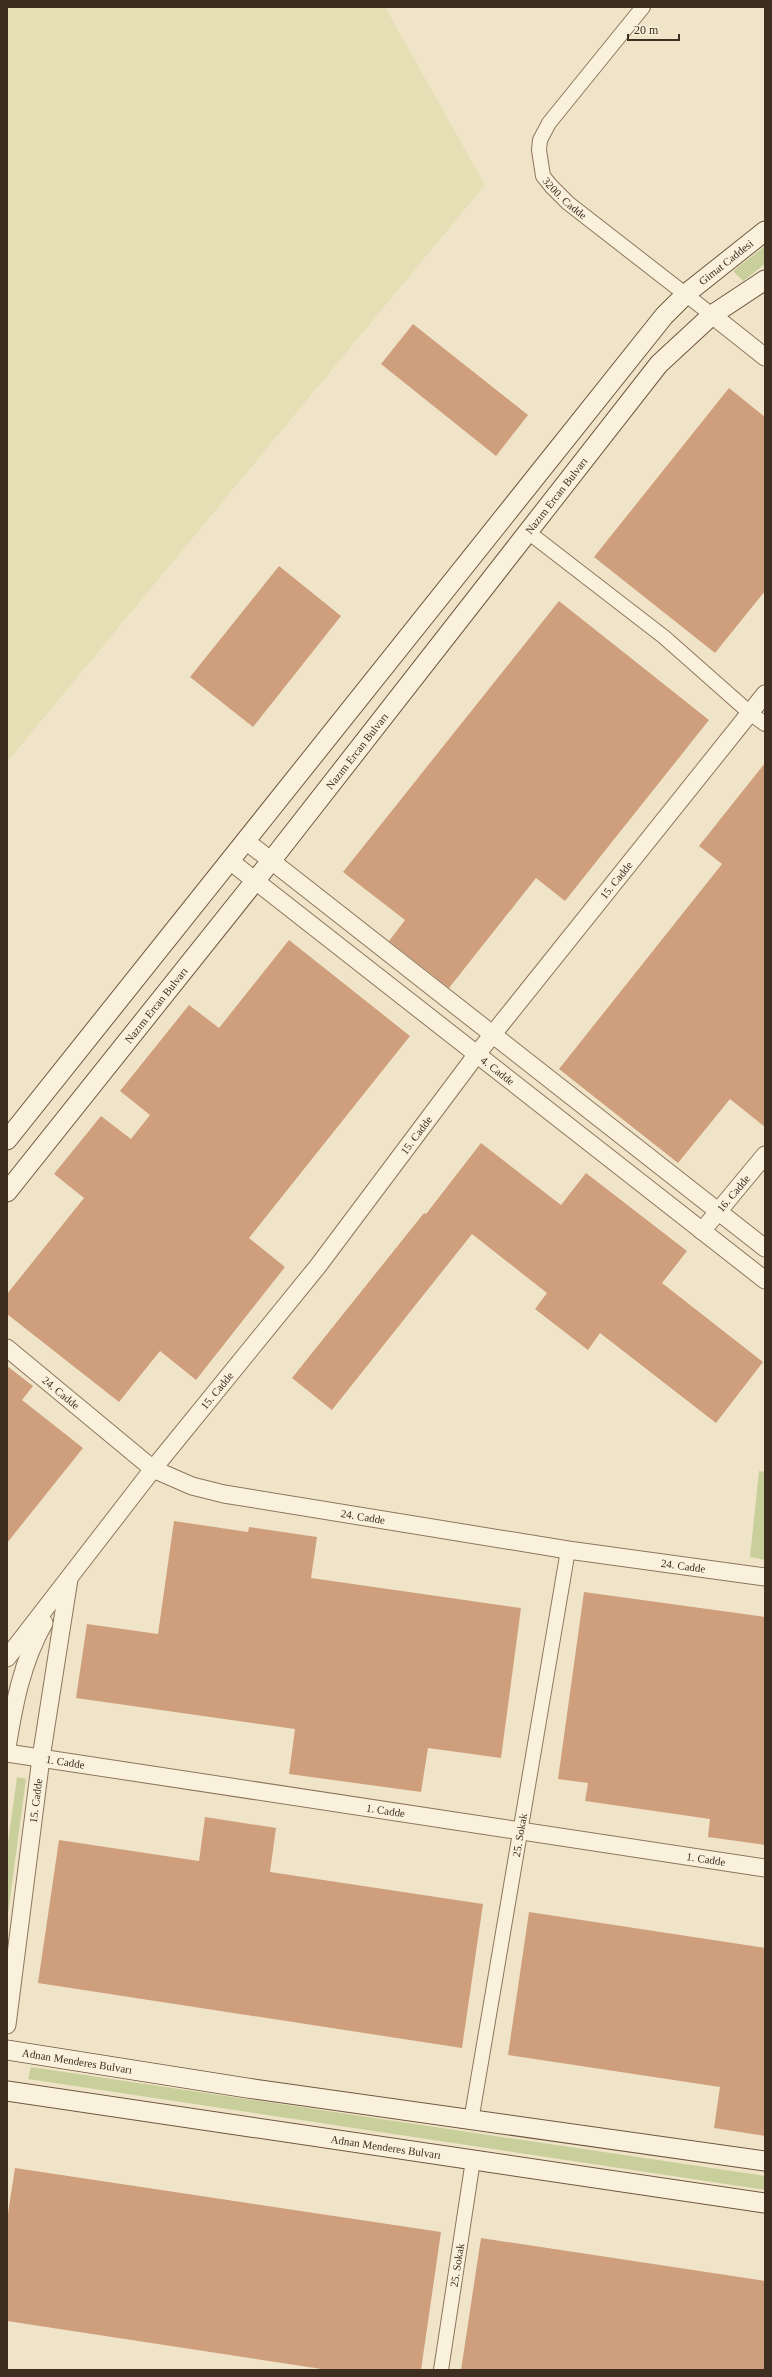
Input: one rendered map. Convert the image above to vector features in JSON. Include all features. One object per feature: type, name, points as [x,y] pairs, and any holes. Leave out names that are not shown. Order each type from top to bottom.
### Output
[{"type":"main road","name":"Gimat Caddesi","points":[[687,293],[765,231]]},
{"type":"main road","points":[[712,315],[765,280]]},
{"type":"main road","points":[[7,1140],[646,338],[687,293]]},
{"type":"main road","name":"Nazım Ercan Bulvarı","points":[[7,1192],[271,861],[659,364],[712,315]]},
{"type":"main road","name":"Adnan Menderes Bulvarı","points":[[7,2050],[471,2121],[765,2161]]},
{"type":"main road","name":"Adnan Menderes Bulvarı","points":[[7,2090],[765,2204]]},
{"type":"street","name":"3200. Cadde","points":[[643,7],[550,123],[540,140],[539,162],[543,176],[568,203],[687,293],[712,315]]},
{"type":"street","points":[[712,315],[765,357]]},
{"type":"street","points":[[528,532],[664,637],[750,713],[765,724]]},
{"type":"street","name":"15. Cadde","points":[[7,1658],[153,1469],[318,1266],[477,1054],[765,694]]},
{"type":"street","points":[[246,841],[765,1248]]},
{"type":"street","name":"4. Cadde","points":[[230,862],[255,880],[765,1280]]},
{"type":"street","name":"16. Cadde","points":[[702,1231],[765,1155]]},
{"type":"street","name":"24. Cadde","points":[[7,1348],[153,1469],[192,1486],[224,1494],[568,1550],[765,1577]]},
{"type":"street","name":"25. Sokak","points":[[471,2121],[568,1550]]},
{"type":"street","name":"15. Cadde","points":[[7,1748],[13,1712],[28,1655],[69,1577]]},
{"type":"street","name":"15. Cadde","points":[[7,2025],[41,1758],[69,1577]]},
{"type":"street","name":"1. Cadde","points":[[7,1753],[765,1868]]},
{"type":"street","name":"25. Sokak","points":[[441,2370],[473,2160]]},
{"type":"shaded area","points":[[7,7],[385,7],[485,185],[7,762]]},
{"type":"green space","points":[[765,246],[765,264],[743,281],[733,271]]},
{"type":"green space","points":[[759,1471],[765,1472],[765,1560],[750,1557]]},
{"type":"green space","points":[[17,1777],[26,1779],[7,1921],[7,1850]]},
{"type":"green space","points":[[31,2067],[765,2176],[765,2190],[28,2079]]},
{"type":"building","points":[[413,324],[528,415],[496,456],[381,364]]},
{"type":"building","points":[[729,388],[765,417],[765,591],[715,653],[594,557]]},
{"type":"building","points":[[279,566],[341,616],[253,727],[190,677]]},
{"type":"building","points":[[559,601],[709,720],[565,901],[536,878],[449,988],[389,941],[405,920],[343,872]]},
{"type":"building","points":[[765,763],[765,1127],[730,1099],[678,1163],[559,1069],[722,864],[699,846]]},
{"type":"building","points":[[289,940],[410,1036],[249,1238],[285,1267],[196,1380],[160,1351],[119,1402],[7,1314],[7,1294],[84,1198],[54,1174],[101,1116],[131,1139],[150,1115],[120,1091],[189,1005],[219,1028]]},
{"type":"building","points":[[481,1143],[561,1205],[586,1173],[687,1251],[662,1283],[763,1362],[716,1423],[600,1333],[588,1350],[535,1309],[547,1293],[472,1234],[332,1410],[292,1378],[424,1213],[426,1214]]},
{"type":"building","points":[[7,1366],[33,1386],[22,1400],[83,1448],[7,1543]]},
{"type":"building","points":[[174,1521],[248,1532],[249,1527],[317,1537],[311,1578],[521,1608],[501,1758],[428,1748],[421,1792],[289,1774],[295,1729],[76,1698],[87,1624],[158,1634]]},
{"type":"building","points":[[584,1592],[765,1617],[765,1845],[708,1837],[710,1819],[585,1801],[588,1783],[558,1779]]},
{"type":"building","points":[[205,1817],[276,1828],[270,1872],[483,1904],[462,2048],[38,1983],[59,1840],[199,1861]]},
{"type":"building","points":[[529,1912],[765,1948],[765,2136],[714,2128],[720,2087],[508,2055]]},
{"type":"building","points":[[15,2168],[441,2232],[421,2370],[328,2370],[7,2321],[7,2220]]},
{"type":"building","points":[[481,2238],[765,2281],[765,2370],[461,2370]]}]
